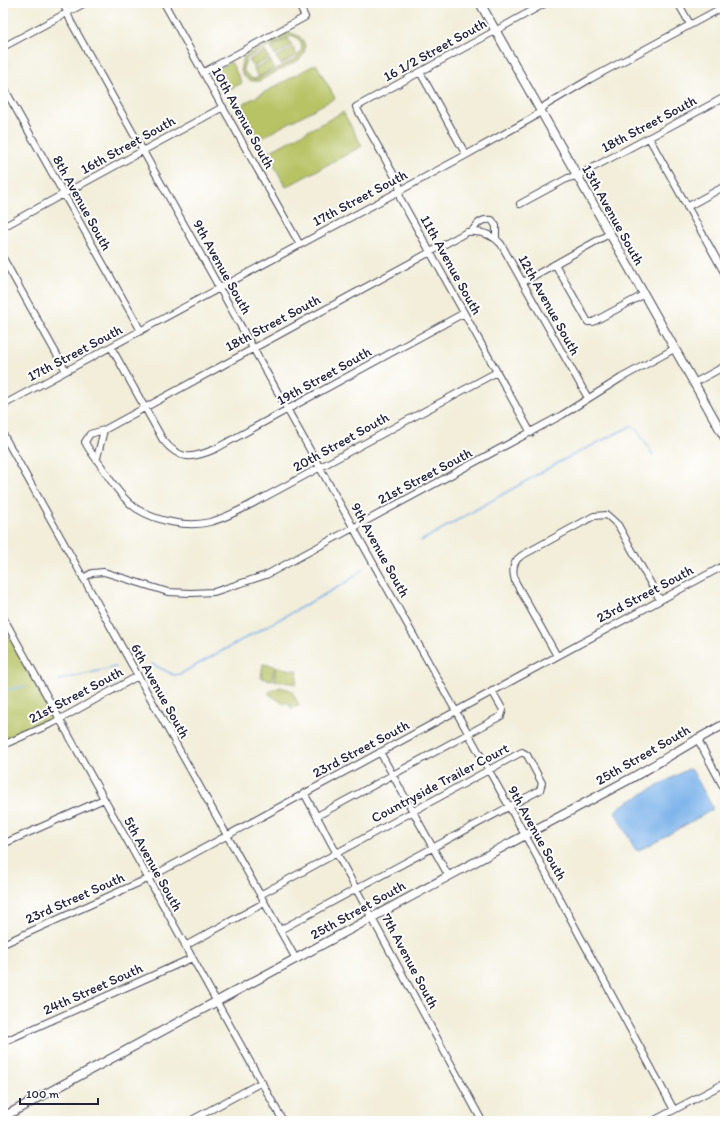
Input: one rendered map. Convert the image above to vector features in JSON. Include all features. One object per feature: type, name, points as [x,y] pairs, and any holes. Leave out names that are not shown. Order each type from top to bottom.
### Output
[{"type":"main road","name":"13th Avenue South","points":[[480,3],[643,295],[725,438]]},
{"type":"main road","name":"25th Street South","points":[[3,1117],[218,1002],[448,875],[632,778],[697,738],[725,724]]},
{"type":"street","name":"9th Avenue South","points":[[63,3],[287,410],[508,806],[674,1110]]},
{"type":"street","points":[[3,47],[85,3]]},
{"type":"street","name":"10th Avenue South","points":[[164,3],[300,245]]},
{"type":"street","points":[[204,72],[305,17],[298,3]]},
{"type":"street","name":"16 1/2 Street South","points":[[356,107],[546,3]]},
{"type":"street","points":[[678,3],[690,24]]},
{"type":"street","name":"17th Street South","points":[[3,406],[466,155],[534,117],[546,105],[590,79],[725,6]]},
{"type":"street","points":[[420,72],[466,155]]},
{"type":"street","name":"8th Avenue South","points":[[3,86],[140,331]]},
{"type":"street","name":"18th Street South","points":[[520,204],[568,178],[577,176],[725,97]]},
{"type":"street","name":"16th Street South","points":[[3,227],[223,107]]},
{"type":"street","name":"11th Avenue South","points":[[356,107],[399,184],[400,198],[530,433]]},
{"type":"street","points":[[649,138],[725,274]]},
{"type":"street","points":[[687,207],[725,186]]},
{"type":"street","name":"12th Avenue South","points":[[472,231],[479,221],[484,219],[492,220],[496,226],[496,238],[523,282],[588,398]]},
{"type":"street","points":[[472,231],[481,232],[496,238]]},
{"type":"street","name":"18th Street South","points":[[97,458],[87,447],[86,442],[90,434],[104,430],[430,252],[467,232],[472,231]]},
{"type":"street","points":[[523,282],[609,234]]},
{"type":"street","points":[[3,258],[66,371]]},
{"type":"street","points":[[555,264],[588,322],[593,322],[643,295]]},
{"type":"street","name":"19th Street South","points":[[144,407],[163,440],[173,452],[183,456],[193,457],[215,449],[464,313]]},
{"type":"street","points":[[111,347],[144,407]]},
{"type":"street","name":"21st Street South","points":[[83,578],[92,573],[104,572],[168,592],[214,592],[266,575],[530,433],[674,349]]},
{"type":"street","points":[[694,383],[725,366]]},
{"type":"street","name":"20th Street South","points":[[97,458],[115,487],[136,508],[157,518],[183,524],[209,523],[228,516],[497,372]]},
{"type":"street","points":[[97,458],[104,430]]},
{"type":"street","name":"6th Avenue South","points":[[3,434],[296,959]]},
{"type":"street","points":[[557,656],[515,581],[513,569],[514,564],[521,556],[594,516],[604,515],[611,517],[618,525],[658,597]]},
{"type":"street","name":"23rd Street South","points":[[3,944],[147,879],[557,656],[658,597],[725,565]]},
{"type":"street","name":"5th Avenue South","points":[[3,617],[147,879],[218,1002],[283,1121]]},
{"type":"street","name":"21st Street South","points":[[3,745],[59,719],[138,676]]},
{"type":"street","points":[[317,816],[501,716],[503,710],[492,691]]},
{"type":"street","points":[[697,738],[725,790]]},
{"type":"street","points":[[380,752],[448,875]]},
{"type":"street","name":"Countryside Trailer Court","points":[[260,894],[522,752],[527,755],[542,786],[540,790],[280,930]]},
{"type":"street","name":"7th Avenue South","points":[[304,793],[357,888],[482,1121]]},
{"type":"street","points":[[3,844],[104,799]]},
{"type":"street","points":[[185,946],[264,903]]},
{"type":"street","name":"24th Street South","points":[[3,1042],[192,958]]},
{"type":"street","points":[[190,1121],[262,1082]]},
{"type":"street","points":[[653,1121],[725,1083]]},
{"type":"green space","points":[[290,33],[302,40],[305,47],[299,60],[259,81],[249,80],[245,77],[241,70],[241,66],[245,56],[284,34]],"holes":[[[290,36],[299,40],[302,46],[297,58],[258,78],[253,79],[245,73],[243,68],[247,58]]]},
{"type":"green space","points":[[288,38],[292,46],[275,55],[271,47]]},
{"type":"green space","points":[[293,48],[297,55],[281,64],[276,57]]},
{"type":"green space","points":[[265,51],[269,58],[253,67],[249,60]]},
{"type":"green space","points":[[270,60],[274,68],[258,77],[254,69]]},
{"type":"green space","points":[[231,62],[242,83],[228,90],[217,70]]},
{"type":"green space","points":[[316,64],[335,98],[259,139],[241,105]]},
{"type":"green space","points":[[343,112],[362,146],[286,187],[267,153]]},
{"type":"green space","points":[[3,625],[55,718],[3,741]]},
{"type":"green space","points":[[263,664],[275,666],[272,680],[261,678]]},
{"type":"green space","points":[[276,667],[298,671],[296,684],[274,680]]},
{"type":"green space","points":[[280,687],[291,690],[299,705],[292,709],[288,702],[284,704],[269,694],[269,692]]},
{"type":"water","points":[[688,769],[692,770],[712,806],[712,810],[639,851],[635,849],[615,812],[619,807]]},
{"type":"waterway","points":[[421,541],[563,460],[631,426],[638,431],[653,455]]},
{"type":"waterway","points":[[152,664],[174,675],[180,674],[347,582],[363,569]]},
{"type":"waterway","points":[[59,680],[116,667]]},
{"type":"waterway","points":[[3,691],[25,686]]}]
